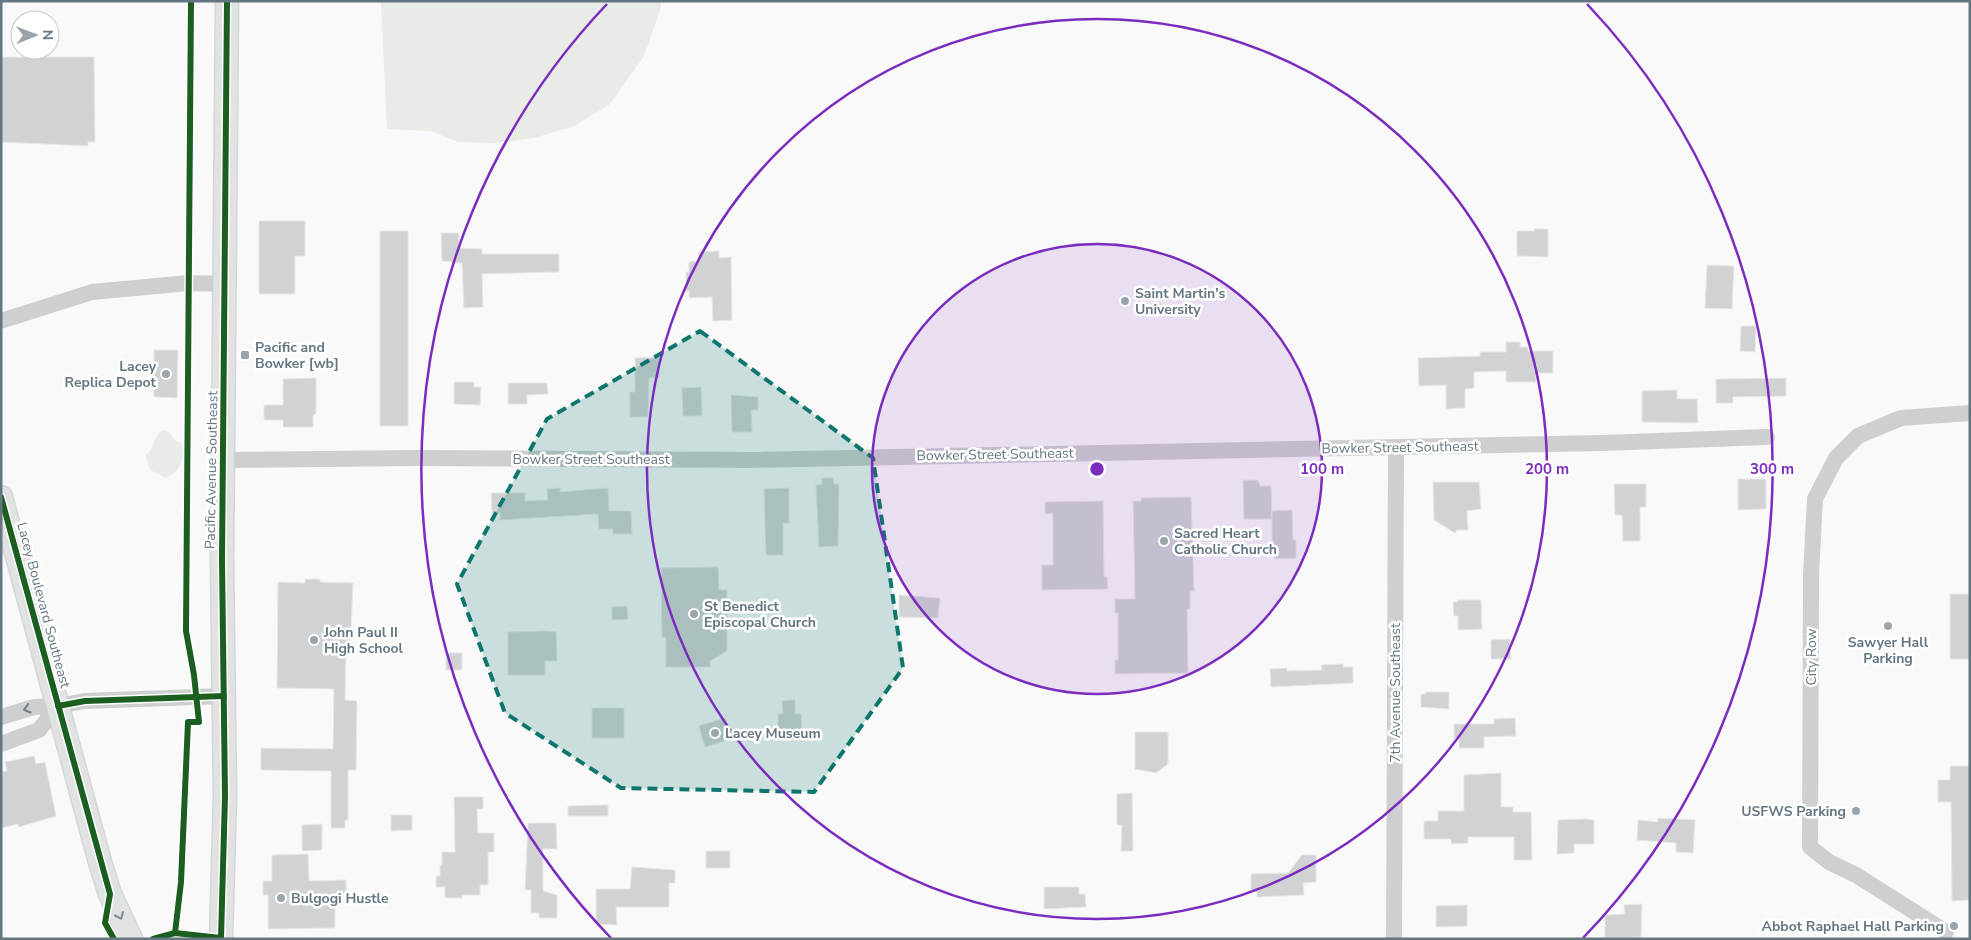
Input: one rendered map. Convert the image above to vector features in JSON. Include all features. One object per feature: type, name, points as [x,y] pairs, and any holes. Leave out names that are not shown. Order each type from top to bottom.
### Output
[{"type":"main road","name":"Pacific Avenue Southeast","points":[[221,939],[224,881],[223,460],[227,1]]},
{"type":"main road","name":"Lacey Boulevard Southeast","points":[[1,497],[110,894],[131,939]]},
{"type":"street","points":[[1,321],[92,292],[189,282],[225,284]]},
{"type":"street","name":"City Row","points":[[1946,932],[1856,875],[1829,862],[1810,847],[1811,575],[1815,499],[1836,458],[1858,436],[1901,418],[1970,413]]},
{"type":"street","name":"Bowker Street Southeast","points":[[223,460],[416,458],[748,460],[1396,447],[1767,437]]},
{"type":"street","name":"7th Avenue Southeast","points":[[1394,939],[1396,447]]},
{"type":"street","points":[[1,717],[34,706],[58,706],[85,701],[224,696]]},
{"type":"street","points":[[1,744],[39,730],[58,706]]},
{"type":"highlighted area","points":[[700,331],[873,458],[903,668],[814,792],[621,788],[505,713],[457,584],[547,419]]},
{"type":"shaded area","points":[[381,1],[661,1],[661,7],[644,56],[609,105],[574,126],[534,138],[493,143],[458,142],[431,131],[387,129]]},
{"type":"shaded area","points":[[163,430],[169,432],[176,441],[181,443],[182,454],[181,464],[175,472],[166,478],[150,470],[145,455]]},
{"type":"building","points":[[1,57],[10,57],[10,60],[60,60],[60,57],[94,57],[95,142],[88,142],[88,146],[1,142]]},
{"type":"building","points":[[259,221],[305,221],[305,256],[295,256],[295,294],[259,294]]},
{"type":"building","points":[[1534,229],[1548,229],[1548,257],[1517,256],[1517,231],[1534,231]]},
{"type":"building","points":[[380,231],[408,231],[408,426],[380,426]]},
{"type":"building","points":[[441,233],[459,233],[459,248],[482,249],[482,254],[559,254],[559,272],[482,274],[483,307],[464,308],[462,263],[442,261]]},
{"type":"building","points":[[719,251],[719,258],[731,257],[732,320],[713,321],[712,297],[689,298],[689,291],[686,291],[686,272],[689,272],[689,262],[699,261],[699,252]]},
{"type":"building","points":[[1707,265],[1734,266],[1732,309],[1705,308]]},
{"type":"building","points":[[1741,326],[1756,326],[1755,352],[1740,351]]},
{"type":"building","points":[[1506,342],[1520,342],[1520,347],[1528,347],[1528,351],[1553,351],[1553,373],[1536,373],[1536,382],[1506,382],[1506,371],[1474,372],[1474,388],[1465,389],[1465,408],[1446,409],[1446,385],[1419,386],[1418,358],[1480,356],[1480,352],[1506,352]]},
{"type":"building","name":"Lacey Replica Depot","points":[[154,350],[178,350],[177,398],[154,397]]},
{"type":"building","points":[[659,357],[659,378],[649,378],[648,417],[630,417],[630,392],[635,392],[635,358]]},
{"type":"building","points":[[316,378],[316,413],[313,416],[313,427],[283,427],[283,420],[264,420],[264,405],[283,405],[283,379]]},
{"type":"building","points":[[1786,378],[1786,396],[1733,397],[1733,403],[1716,403],[1716,379]]},
{"type":"building","points":[[454,382],[474,382],[474,387],[481,387],[480,405],[454,404]]},
{"type":"building","points":[[508,383],[547,383],[548,394],[527,395],[527,404],[508,404]]},
{"type":"building","points":[[701,387],[702,416],[683,416],[682,388]]},
{"type":"building","points":[[1677,390],[1677,399],[1697,399],[1698,423],[1642,422],[1642,391]]},
{"type":"building","points":[[731,395],[758,397],[758,410],[751,410],[752,432],[732,432]]},
{"type":"building","points":[[822,478],[833,478],[834,484],[839,484],[838,546],[819,547],[816,485],[822,484]]},
{"type":"building","points":[[1738,479],[1766,479],[1766,509],[1738,510]]},
{"type":"building","points":[[1243,480],[1258,480],[1260,486],[1271,486],[1272,519],[1244,519]]},
{"type":"building","points":[[1433,482],[1479,482],[1481,509],[1467,511],[1468,530],[1457,530],[1455,533],[1434,520]]},
{"type":"building","points":[[1614,484],[1646,484],[1646,507],[1640,507],[1640,541],[1623,541],[1622,515],[1615,515]]},
{"type":"building","points":[[560,488],[560,492],[608,488],[609,511],[631,511],[632,534],[613,534],[613,529],[599,529],[598,514],[500,520],[500,513],[492,513],[491,493],[525,493],[525,501],[548,500],[547,489]]},
{"type":"building","points":[[789,488],[789,523],[783,523],[783,555],[766,555],[764,489]]},
{"type":"building","points":[[1191,497],[1194,591],[1190,591],[1190,609],[1187,609],[1188,673],[1115,674],[1115,660],[1118,660],[1118,613],[1115,613],[1115,599],[1135,599],[1133,501],[1141,501],[1141,498]]},
{"type":"building","points":[[1103,501],[1104,577],[1107,577],[1108,589],[1042,590],[1042,565],[1053,565],[1053,513],[1045,514],[1045,502]]},
{"type":"building","points":[[1292,510],[1296,558],[1275,559],[1275,552],[1272,552],[1272,511]]},
{"type":"building","name":"St Benedict Episcopal Church","points":[[718,567],[719,590],[727,590],[727,651],[710,661],[710,667],[666,667],[666,637],[662,637],[661,568]]},
{"type":"building","name":"John Paul II High School","points":[[305,579],[320,579],[320,582],[353,583],[350,653],[346,653],[345,700],[357,701],[356,770],[348,770],[348,820],[345,820],[345,828],[331,828],[331,771],[261,770],[261,748],[333,749],[334,689],[277,688],[278,582],[305,583]]},
{"type":"building","points":[[1950,594],[1970,594],[1970,659],[1950,659]]},
{"type":"building","points":[[899,595],[940,598],[938,618],[899,617]]},
{"type":"building","points":[[1458,600],[1481,600],[1482,629],[1458,630],[1458,616],[1454,616],[1453,602],[1458,602]]},
{"type":"building","points":[[627,606],[628,619],[612,620],[612,607]]},
{"type":"building","points":[[508,632],[556,632],[557,661],[545,661],[545,675],[508,675]]},
{"type":"building","points":[[1510,639],[1511,659],[1491,659],[1491,640]]},
{"type":"building","points":[[446,653],[462,653],[462,670],[446,670]]},
{"type":"building","points":[[1343,664],[1343,667],[1353,667],[1353,683],[1271,687],[1270,669],[1287,668],[1287,671],[1322,670],[1321,665]]},
{"type":"building","points":[[1426,692],[1449,692],[1449,709],[1421,707],[1421,694]]},
{"type":"building","points":[[795,700],[795,714],[801,714],[802,739],[778,739],[778,714],[783,714],[782,701]]},
{"type":"building","points":[[592,708],[624,708],[624,738],[592,738]]},
{"type":"building","name":"Lacey Museum","points":[[725,718],[732,739],[705,747],[699,726]]},
{"type":"building","points":[[1515,718],[1516,736],[1484,737],[1484,748],[1459,748],[1459,738],[1454,738],[1454,724],[1494,724],[1494,719]]},
{"type":"building","points":[[1135,732],[1168,732],[1168,764],[1156,773],[1135,769]]},
{"type":"building","points":[[34,756],[36,764],[45,762],[56,816],[19,827],[18,824],[1,828],[1,772],[7,771],[5,762]]},
{"type":"building","points":[[1950,766],[1970,766],[1970,900],[1952,901],[1951,802],[1938,802],[1938,780],[1950,780]]},
{"type":"building","points":[[1501,773],[1501,807],[1513,807],[1513,812],[1531,812],[1532,860],[1514,860],[1514,837],[1468,837],[1468,843],[1451,844],[1451,839],[1424,839],[1424,821],[1438,821],[1438,811],[1464,811],[1464,775]]},
{"type":"building","points":[[1132,793],[1133,851],[1121,851],[1122,825],[1117,825],[1117,794]]},
{"type":"building","points":[[454,797],[483,797],[483,809],[477,809],[478,833],[494,833],[494,852],[488,852],[488,885],[480,885],[480,895],[462,895],[462,898],[445,898],[445,887],[436,887],[436,876],[440,876],[442,852],[455,852]]},
{"type":"building","points":[[608,805],[608,816],[568,816],[568,806]]},
{"type":"building","points":[[391,815],[412,815],[412,830],[391,831]]},
{"type":"building","points":[[1658,818],[1695,820],[1693,853],[1676,852],[1676,843],[1637,840],[1638,820],[1658,822]]},
{"type":"building","points":[[1558,820],[1594,820],[1594,844],[1574,844],[1574,853],[1557,854]]},
{"type":"building","points":[[528,823],[556,823],[557,849],[543,849],[543,891],[557,895],[557,918],[539,918],[539,913],[531,913],[531,890],[525,890]]},
{"type":"building","points":[[322,824],[322,850],[302,851],[302,825]]},
{"type":"building","points":[[706,851],[730,851],[730,868],[706,868]]},
{"type":"building","points":[[308,854],[309,881],[346,880],[346,894],[335,894],[335,928],[268,929],[268,895],[263,895],[263,881],[272,881],[272,855]]},
{"type":"building","points":[[1302,855],[1316,855],[1316,882],[1303,883],[1304,895],[1257,897],[1257,892],[1251,892],[1251,874],[1288,873]]},
{"type":"building","points":[[632,867],[675,870],[675,883],[669,883],[669,907],[616,907],[617,925],[596,924],[596,889],[630,889]]},
{"type":"building","points":[[1044,887],[1079,887],[1079,894],[1085,894],[1086,907],[1044,909]]},
{"type":"building","points":[[1642,904],[1641,937],[1605,938],[1605,915],[1625,914],[1624,905]]},
{"type":"building","points":[[1467,905],[1467,926],[1436,927],[1436,906]]},
{"type":"cycle path","points":[[175,933],[181,882],[188,722],[199,722],[194,675],[186,631],[191,1]]},
{"type":"cycle path","points":[[153,939],[175,933],[221,938],[225,796],[222,560],[227,1]]},
{"type":"cycle path","points":[[1,497],[110,894],[105,923],[114,939]]},
{"type":"cycle path","points":[[58,706],[85,701],[224,696]]},
{"type":"place","name":"Saint Martin's University","points":[[1125,301]]},
{"type":"place","name":"Pacific and Bowker [wb]","points":[[245,355]]},
{"type":"place","name":"Lacey Replica Depot","points":[[166,374]]},
{"type":"place","name":"Sacred Heart Catholic Church","points":[[1164,541]]},
{"type":"place","name":"St Benedict Episcopal Church","points":[[694,614]]},
{"type":"place","name":"Sawyer Hall Parking","points":[[1888,626]]},
{"type":"place","name":"John Paul II High School","points":[[314,640]]},
{"type":"place","name":"Lacey Museum","points":[[715,733]]},
{"type":"place","name":"USFWS Parking","points":[[1856,811]]},
{"type":"place","name":"Bulgogi Hustle","points":[[281,898]]},
{"type":"place","name":"Abbot Raphael Hall Parking","points":[[1954,926]]}]
